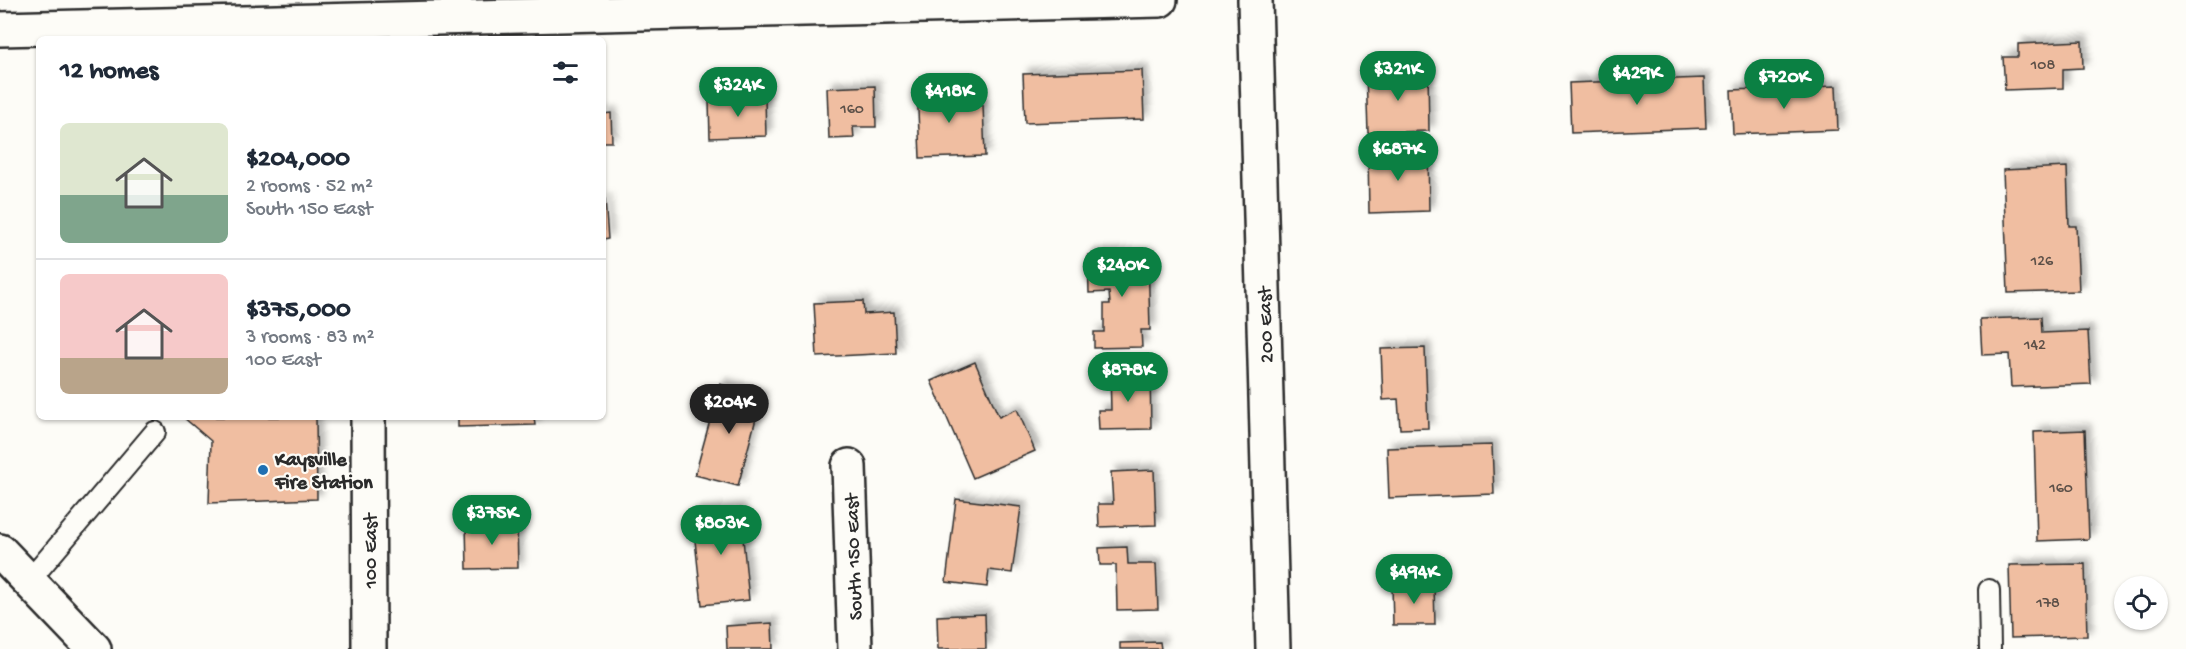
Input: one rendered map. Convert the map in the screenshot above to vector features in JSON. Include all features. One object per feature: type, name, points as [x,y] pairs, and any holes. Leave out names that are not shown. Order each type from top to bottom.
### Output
[{"type":"street","points":[[0,29],[45,33],[211,31],[341,20],[1160,0]]},
{"type":"street","name":"200 East","points":[[1255,0],[1273,649]]},
{"type":"street","name":"100 East","points":[[368,420],[369,649]]},
{"type":"street","name":"South 150 East","points":[[849,466],[855,649]]},
{"type":"street","points":[[0,552],[94,649]]},
{"type":"lane","points":[[29,581],[155,432]]},
{"type":"lane","points":[[1989,590],[1990,649]]},
{"type":"building","points":[[2082,41],[2083,68],[2063,69],[2063,88],[2005,90],[2003,57],[2018,57],[2018,44]]},
{"type":"building","points":[[1142,70],[1144,119],[1025,123],[1023,74]]},
{"type":"building","points":[[1428,71],[1429,131],[1368,133],[1366,73]]},
{"type":"building","points":[[1704,78],[1706,128],[1571,133],[1569,83]]},
{"type":"building","points":[[962,84],[962,106],[983,105],[985,156],[920,158],[917,86]]},
{"type":"building","points":[[875,86],[876,127],[853,127],[854,138],[829,139],[827,88]]},
{"type":"building","points":[[1836,86],[1838,130],[1733,134],[1731,90]]},
{"type":"building","points":[[765,99],[766,136],[710,138],[709,101]]},
{"type":"building","points":[[611,113],[612,142],[606,142],[606,114]]},
{"type":"building","points":[[1428,151],[1429,211],[1369,213],[1368,152]]},
{"type":"building","points":[[2067,167],[2069,226],[2076,226],[2079,291],[2008,293],[2003,170]]},
{"type":"building","points":[[606,212],[608,239],[606,239]]},
{"type":"building","points":[[1148,254],[1150,330],[1141,330],[1142,347],[1094,348],[1094,332],[1104,332],[1104,304],[1110,304],[1109,292],[1089,293],[1088,255]]},
{"type":"building","points":[[863,301],[864,314],[894,312],[896,353],[817,357],[814,303]]},
{"type":"building","points":[[2041,317],[2042,333],[2088,331],[2091,384],[2011,387],[2009,354],[1982,355],[1980,319]]},
{"type":"building","points":[[1425,348],[1428,428],[1400,429],[1398,399],[1383,400],[1381,349]]},
{"type":"building","points":[[975,362],[999,417],[1017,409],[1035,451],[973,478],[931,381]]},
{"type":"building","points":[[1150,373],[1151,429],[1099,430],[1098,410],[1111,410],[1110,374]]},
{"type":"building","points":[[720,384],[762,396],[738,486],[695,475]]},
{"type":"building","name":"Kaysville Fire Station","points":[[186,420],[316,420],[317,499],[209,503],[211,441]]},
{"type":"building","points":[[458,420],[534,420],[535,425],[458,427]]},
{"type":"building","points":[[2085,430],[2089,539],[2037,541],[2034,432]]},
{"type":"building","points":[[1492,445],[1494,494],[1389,498],[1387,448]]},
{"type":"building","points":[[1154,470],[1156,525],[1099,527],[1098,504],[1113,504],[1111,472]]},
{"type":"building","points":[[956,499],[1021,507],[1012,573],[989,570],[987,587],[946,582]]},
{"type":"building","points":[[740,508],[749,600],[702,605],[692,513]]},
{"type":"building","points":[[517,522],[518,568],[467,569],[466,523]]},
{"type":"building","points":[[1127,547],[1128,564],[1156,564],[1158,609],[1117,610],[1116,565],[1100,565],[1099,548]]},
{"type":"building","points":[[2085,564],[2087,636],[2011,638],[2009,565]]},
{"type":"building","points":[[1392,585],[1434,585],[1435,625],[1393,625]]},
{"type":"building","points":[[985,614],[986,649],[938,649],[937,616]]},
{"type":"building","points":[[772,623],[773,649],[727,649],[726,626]]},
{"type":"building","points":[[1160,642],[1161,649],[1120,649],[1120,643]]},
{"type":"place","name":"Kaysville Fire Station","points":[[263,470]]}]
